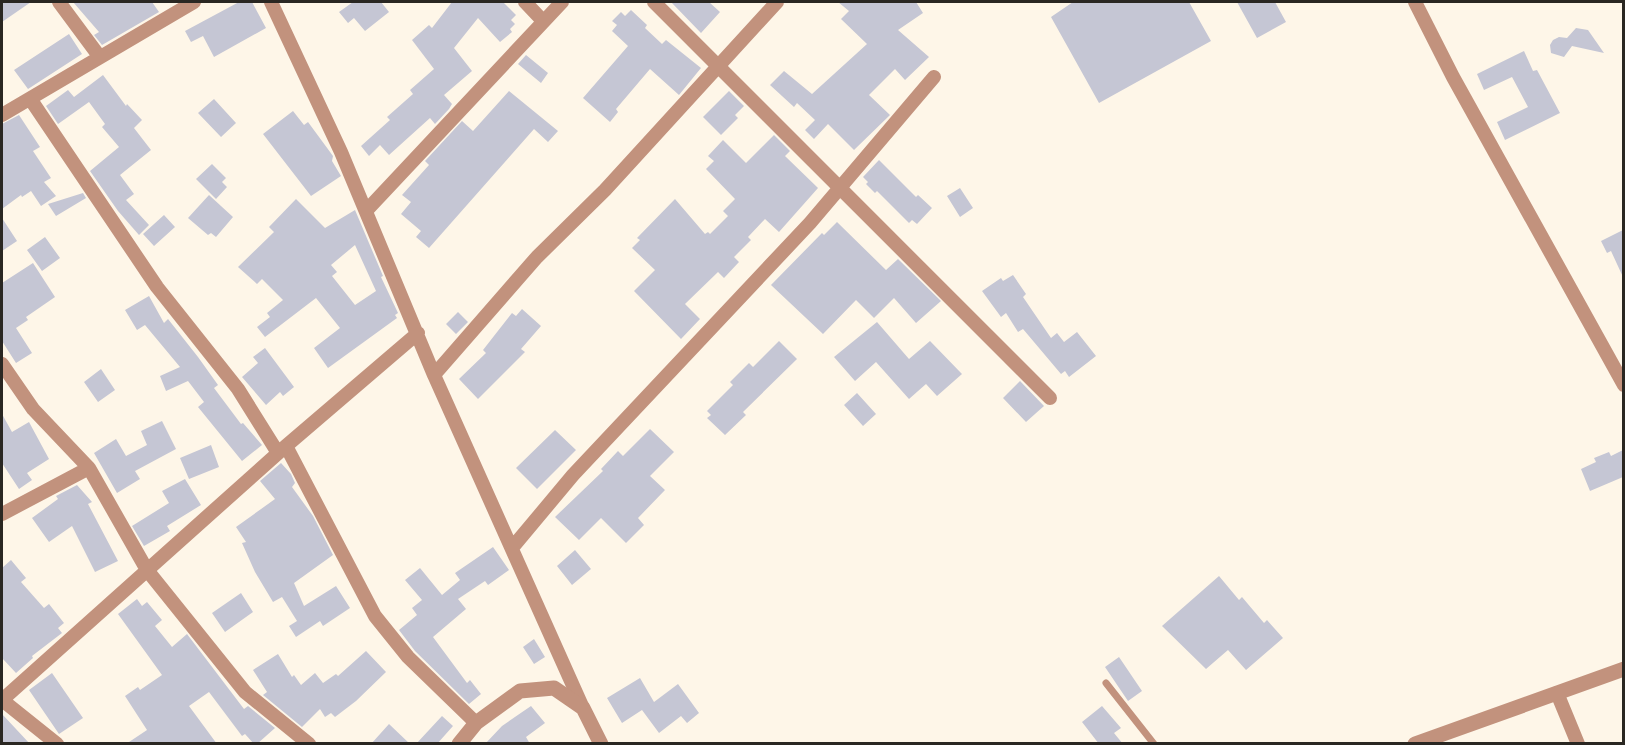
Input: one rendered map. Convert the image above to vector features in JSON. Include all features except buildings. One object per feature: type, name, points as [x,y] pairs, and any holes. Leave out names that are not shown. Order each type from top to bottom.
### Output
[{"type":"street","points":[[59,2],[99,56]]},
{"type":"street","points":[[2,115],[194,2]]},
{"type":"street","points":[[271,2],[366,211],[434,375],[601,744]]},
{"type":"street","points":[[525,2],[543,21]]},
{"type":"street","points":[[366,211],[562,2]]},
{"type":"street","points":[[654,2],[842,186],[1050,398]]},
{"type":"street","points":[[434,375],[537,257],[605,190],[777,2]]},
{"type":"street","points":[[1415,2],[1623,385]]},
{"type":"street","points":[[512,548],[573,475],[842,186],[934,77]]},
{"type":"street","points":[[31,100],[158,287],[282,449],[375,616],[408,657],[476,723]]},
{"type":"street","points":[[57,744],[2,700],[282,449],[418,333]]},
{"type":"street","points":[[2,364],[33,409],[89,468],[147,570],[245,692],[309,744]]},
{"type":"street","points":[[2,514],[33,495],[89,468]]},
{"type":"street","points":[[1415,744],[1623,669]]},
{"type":"street","points":[[459,744],[476,723],[520,691],[554,688],[583,708]]},
{"type":"street","points":[[1557,693],[1578,744]]},
{"type":"lane","points":[[1106,682],[1154,744]]}]
